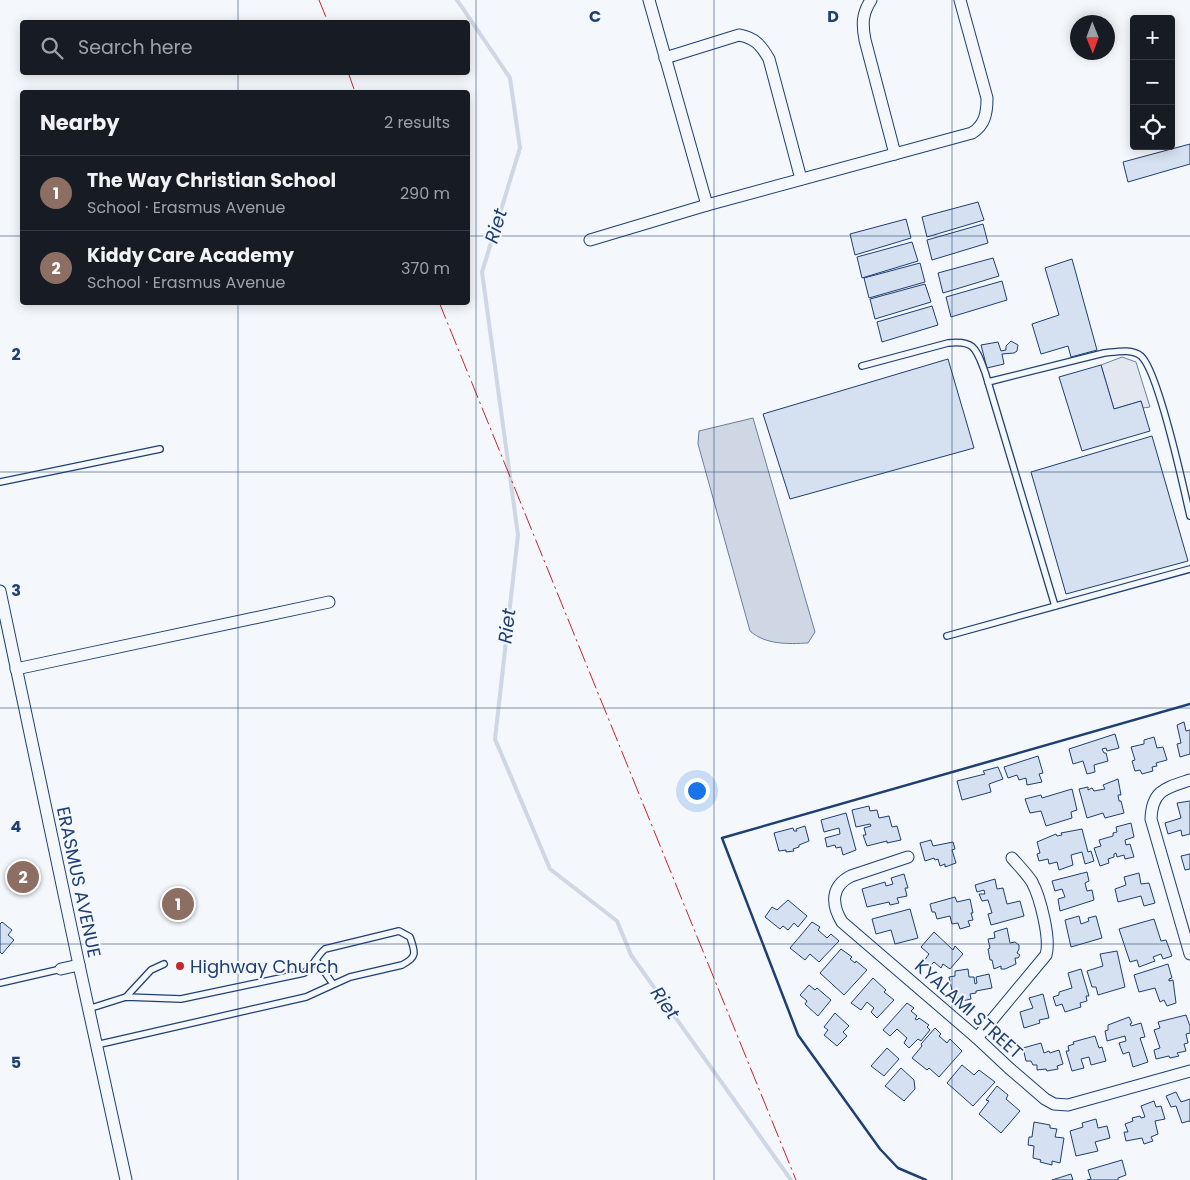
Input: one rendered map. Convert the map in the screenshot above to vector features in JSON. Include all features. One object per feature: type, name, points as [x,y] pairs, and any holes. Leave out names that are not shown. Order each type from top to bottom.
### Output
[{"type":"street","points":[[649,0],[707,205]]},
{"type":"street","points":[[871,0],[862,22],[895,154]]},
{"type":"street","points":[[590,240],[707,205],[972,133],[979,129],[984,121],[987,98],[960,0]]},
{"type":"street","points":[[665,58],[739,35],[750,37],[758,42],[769,59],[801,179]]},
{"type":"street","name":"ERASMUS AVENUE","points":[[0,591],[126,1180]]},
{"type":"street","points":[[16,669],[329,602]]},
{"type":"street","points":[[1190,780],[1162,791],[1155,798],[1151,809],[1151,819],[1185,917],[1190,954]]},
{"type":"street","name":"KYALAMI STREET","points":[[908,857],[843,880],[838,887],[834,900],[837,913],[842,922],[1045,1099],[1054,1104],[1061,1105],[1078,1102],[1190,1071]]},
{"type":"street","points":[[977,1038],[1046,955],[1047,951],[1047,930],[1034,887],[1012,858]]},
{"type":"street","points":[[61,969],[79,965]]},
{"type":"lane","points":[[862,366],[948,343],[967,343],[974,348],[988,382],[1055,606]]},
{"type":"lane","points":[[988,382],[1104,353],[1132,352],[1140,355],[1146,361],[1156,388],[1173,445],[1190,516]]},
{"type":"lane","points":[[0,482],[160,449]]},
{"type":"lane","points":[[947,636],[1190,569]]},
{"type":"lane","points":[[88,1009],[126,997],[171,999],[197,996],[304,973],[311,967],[325,948],[399,931],[410,937],[415,950],[414,956],[410,961],[402,965],[350,977],[306,998],[96,1045]]},
{"type":"lane","points":[[316,960],[333,984]]},
{"type":"lane","points":[[126,997],[151,970],[164,964]]},
{"type":"lane","points":[[0,983],[61,969]]},
{"type":"shaded area","points":[[1122,357],[1136,362],[1150,407],[1143,408],[1141,401],[1114,409],[1101,365]]},
{"type":"shaded area","points":[[753,418],[815,632],[808,643],[770,641],[756,636],[750,631],[698,444],[699,431]]},
{"type":"building","points":[[1190,144],[1190,164],[1128,182],[1123,162],[1168,150],[1175,150],[1175,148]]},
{"type":"building","points":[[978,202],[984,220],[927,237],[922,217]]},
{"type":"building","points":[[906,219],[911,238],[855,255],[850,234]]},
{"type":"building","points":[[983,224],[988,243],[932,260],[927,240]]},
{"type":"building","points":[[912,242],[918,261],[862,278],[857,257]]},
{"type":"building","points":[[993,258],[999,276],[943,293],[938,273]]},
{"type":"building","points":[[1072,259],[1097,350],[1071,357],[1068,346],[1041,354],[1032,324],[1059,315],[1045,268]]},
{"type":"building","points":[[920,263],[925,282],[869,298],[864,278]]},
{"type":"building","points":[[1002,281],[1007,300],[951,317],[946,297]]},
{"type":"building","points":[[925,284],[931,302],[875,319],[870,299]]},
{"type":"building","points":[[932,306],[938,325],[882,342],[877,322]]},
{"type":"building","points":[[1011,341],[1018,345],[1017,351],[1002,354],[1004,364],[987,368],[981,345],[998,342],[1001,351],[1006,350],[1006,346]]},
{"type":"building","points":[[948,359],[974,448],[790,499],[763,414]]},
{"type":"building","points":[[1101,365],[1114,409],[1141,401],[1150,431],[1082,451],[1059,377]]},
{"type":"building","points":[[1152,436],[1188,561],[1066,594],[1031,472]]},
{"type":"building","points":[[1184,722],[1186,731],[1190,730],[1190,754],[1180,757],[1177,744],[1181,743],[1177,725]]},
{"type":"building","points":[[1115,734],[1119,748],[1107,751],[1106,748],[1102,749],[1106,753],[1108,761],[1094,765],[1095,772],[1087,774],[1083,761],[1073,764],[1069,749]]},
{"type":"building","points":[[1154,737],[1157,748],[1163,747],[1167,760],[1156,763],[1157,766],[1152,767],[1153,771],[1142,774],[1140,770],[1135,771],[1132,761],[1135,760],[1131,747],[1144,744],[1144,740]]},
{"type":"building","points":[[1038,756],[1043,773],[1039,774],[1042,782],[1027,785],[1026,778],[1019,780],[1017,775],[1008,778],[1004,767]]},
{"type":"building","points":[[998,767],[1003,779],[989,784],[991,792],[962,800],[957,781],[985,774],[983,771]]},
{"type":"building","points":[[1118,779],[1121,795],[1118,795],[1119,801],[1121,801],[1124,813],[1105,818],[1103,813],[1087,818],[1079,789],[1088,787],[1088,790],[1092,788],[1094,791],[1105,789],[1103,785]]},
{"type":"building","points":[[1072,789],[1077,810],[1071,812],[1072,818],[1046,826],[1041,811],[1030,813],[1025,799],[1041,795],[1042,798]]},
{"type":"building","points":[[1190,801],[1190,834],[1182,836],[1181,830],[1168,834],[1165,823],[1181,818],[1177,803]]},
{"type":"building","points":[[869,806],[870,811],[877,810],[879,818],[889,816],[892,827],[897,826],[901,840],[867,846],[863,835],[866,835],[864,828],[871,826],[870,824],[856,827],[852,810]]},
{"type":"building","points":[[846,813],[856,850],[843,855],[841,847],[836,848],[835,845],[827,847],[825,838],[840,834],[839,828],[824,832],[821,820]]},
{"type":"building","points":[[1131,823],[1134,837],[1125,840],[1126,845],[1130,844],[1134,857],[1125,859],[1124,855],[1117,857],[1116,853],[1114,857],[1108,859],[1109,863],[1100,866],[1094,848],[1101,846],[1099,840],[1113,836],[1113,833],[1117,832],[1116,827]]},
{"type":"building","points":[[805,826],[809,841],[793,849],[794,851],[779,851],[774,833],[793,828],[794,831],[797,831],[796,829]]},
{"type":"building","points":[[1082,829],[1088,852],[1091,851],[1094,861],[1085,864],[1082,852],[1071,855],[1073,865],[1059,870],[1057,862],[1049,864],[1048,859],[1039,861],[1037,854],[1040,853],[1037,842],[1056,834],[1057,836],[1062,835],[1061,833]]},
{"type":"building","points":[[931,840],[933,846],[953,842],[955,849],[952,850],[956,863],[945,867],[945,864],[940,866],[938,859],[935,860],[934,858],[925,861],[920,843]]},
{"type":"building","points":[[1190,854],[1190,869],[1185,870],[1181,856]]},
{"type":"building","points":[[1087,872],[1089,881],[1085,883],[1087,891],[1092,890],[1094,900],[1060,911],[1058,899],[1065,897],[1062,889],[1055,891],[1052,881]]},
{"type":"building","points":[[1139,873],[1141,884],[1149,883],[1155,903],[1144,906],[1141,896],[1118,902],[1115,889],[1126,885],[1124,877]]},
{"type":"building","points":[[904,874],[908,888],[905,888],[907,896],[897,898],[899,903],[890,905],[889,902],[867,907],[862,889],[885,882],[886,886],[893,884],[891,878]]},
{"type":"building","points":[[995,879],[997,889],[1003,888],[1007,904],[1020,901],[1024,916],[991,925],[988,914],[992,913],[988,900],[982,901],[979,894],[985,894],[984,890],[977,892],[975,885]]},
{"type":"building","points":[[955,897],[957,902],[970,899],[973,920],[968,921],[970,926],[960,929],[958,923],[952,924],[950,916],[937,919],[935,912],[932,912],[930,904]]},
{"type":"building","points":[[788,900],[807,916],[798,927],[794,923],[788,930],[783,926],[780,929],[765,917],[772,907],[777,910]]},
{"type":"building","points":[[910,909],[918,938],[895,944],[891,930],[876,934],[872,919]]},
{"type":"building","points":[[1079,916],[1081,924],[1089,921],[1088,918],[1096,916],[1102,938],[1071,947],[1065,920]]},
{"type":"building","points":[[1154,919],[1161,941],[1166,940],[1172,956],[1163,959],[1161,954],[1153,957],[1155,961],[1139,967],[1137,960],[1130,962],[1119,929]]},
{"type":"building","points":[[2,922],[12,930],[8,935],[14,940],[2,954],[0,952],[0,924]]},
{"type":"building","points":[[812,922],[820,927],[818,930],[827,938],[831,934],[839,941],[819,962],[810,954],[805,960],[790,948]]},
{"type":"building","points":[[1007,928],[1010,943],[1015,942],[1019,945],[1017,953],[1020,955],[1018,958],[1015,958],[1016,964],[1005,969],[1001,969],[1001,966],[994,969],[992,960],[990,960],[988,939],[995,938],[994,932]]},
{"type":"building","points":[[934,932],[953,950],[955,946],[963,954],[950,969],[943,964],[941,968],[934,962],[930,966],[924,961],[929,954],[921,947]]},
{"type":"building","points":[[841,949],[852,957],[850,959],[855,963],[856,961],[867,970],[844,995],[820,973]]},
{"type":"building","points":[[1117,951],[1125,987],[1098,995],[1096,987],[1092,987],[1087,971],[1103,966],[1100,954]]},
{"type":"building","points":[[1168,964],[1172,978],[1169,981],[1173,980],[1176,1003],[1167,1006],[1164,1000],[1160,1002],[1155,988],[1139,992],[1134,975]]},
{"type":"building","points":[[968,969],[969,977],[974,977],[975,984],[977,983],[976,977],[989,974],[992,988],[970,994],[971,999],[962,1001],[961,997],[954,999],[949,977],[955,976],[955,971]]},
{"type":"building","points":[[1081,969],[1089,996],[1086,996],[1087,1001],[1080,1003],[1081,1007],[1065,1012],[1062,1004],[1056,1006],[1053,997],[1059,995],[1059,992],[1072,988],[1068,973]]},
{"type":"building","points":[[873,978],[886,990],[884,992],[894,1000],[877,1018],[871,1012],[874,1008],[867,1002],[861,1010],[851,1003]]},
{"type":"building","points":[[809,985],[815,990],[817,988],[831,1000],[818,1016],[805,1004],[807,1001],[800,995]]},
{"type":"building","points":[[1043,994],[1049,1018],[1039,1020],[1040,1023],[1024,1028],[1020,1012],[1033,1008],[1029,998]]},
{"type":"building","points":[[907,1003],[914,1008],[911,1011],[917,1016],[915,1019],[919,1018],[929,1025],[927,1027],[930,1030],[921,1041],[918,1039],[909,1048],[904,1043],[907,1038],[897,1029],[890,1036],[883,1030]]},
{"type":"building","points":[[835,1013],[849,1026],[843,1032],[847,1036],[837,1046],[824,1035],[828,1030],[824,1027]]},
{"type":"building","points":[[1186,1015],[1190,1026],[1190,1033],[1186,1034],[1188,1043],[1184,1044],[1186,1051],[1177,1053],[1179,1056],[1156,1059],[1154,1050],[1160,1048],[1154,1030],[1160,1028],[1158,1022]]},
{"type":"building","points":[[1129,1017],[1132,1023],[1130,1024],[1131,1026],[1141,1023],[1145,1037],[1140,1038],[1148,1062],[1133,1067],[1129,1052],[1123,1054],[1119,1043],[1126,1041],[1125,1036],[1107,1041],[1105,1031],[1108,1030],[1108,1025]]},
{"type":"building","points":[[935,1028],[941,1034],[939,1036],[947,1043],[950,1039],[962,1051],[939,1077],[929,1068],[927,1070],[912,1058]]},
{"type":"building","points":[[1095,1036],[1099,1048],[1102,1047],[1106,1061],[1091,1065],[1089,1057],[1081,1059],[1084,1068],[1072,1071],[1066,1051],[1069,1051],[1068,1046],[1074,1044],[1073,1042]]},
{"type":"building","points":[[1041,1043],[1044,1053],[1059,1050],[1063,1064],[1057,1066],[1058,1069],[1037,1070],[1037,1065],[1033,1065],[1031,1061],[1026,1061],[1023,1048]]},
{"type":"building","points":[[887,1048],[899,1059],[884,1076],[871,1066]]},
{"type":"building","points":[[962,1065],[974,1075],[979,1070],[995,1082],[973,1106],[947,1083]]},
{"type":"building","points":[[901,1068],[914,1080],[915,1089],[904,1101],[885,1086]]},
{"type":"building","points":[[997,1086],[1008,1095],[1006,1099],[1020,1111],[1001,1133],[979,1114],[989,1101],[986,1100]]},
{"type":"building","points":[[1176,1092],[1181,1102],[1190,1099],[1190,1122],[1182,1123],[1176,1106],[1171,1107],[1166,1096]]},
{"type":"building","points":[[1154,1101],[1156,1107],[1161,1106],[1165,1119],[1155,1121],[1158,1134],[1151,1137],[1153,1141],[1144,1144],[1142,1138],[1126,1141],[1124,1132],[1128,1132],[1125,1124],[1133,1121],[1132,1118],[1145,1117],[1141,1106]]},
{"type":"building","points":[[1096,1119],[1098,1128],[1107,1126],[1110,1138],[1095,1142],[1098,1151],[1076,1156],[1070,1131],[1083,1127],[1082,1123]]},
{"type":"building","points":[[1034,1122],[1050,1125],[1050,1128],[1057,1129],[1055,1137],[1064,1138],[1060,1163],[1052,1161],[1052,1165],[1033,1158],[1034,1146],[1028,1145],[1029,1137],[1032,1137]]},
{"type":"building","points":[[1122,1160],[1126,1175],[1118,1178],[1118,1180],[1087,1180],[1091,1179],[1088,1170]]},
{"type":"building","points":[[1071,1174],[1073,1180],[1052,1180]]},
{"type":"waterway","name":"Riet","points":[[457,0],[510,78],[520,148],[482,272],[518,535],[495,739],[550,869],[617,921],[631,955],[791,1180]]},
{"type":"wall","points":[[926,1180],[898,1168],[880,1149],[798,1035],[722,838],[1190,704]]},
{"type":"power","points":[[319,0],[327,20]]},
{"type":"power","points":[[349,75],[354,90]]},
{"type":"power","points":[[440,305],[796,1180]]},
{"type":"place","name":"Kiddy Care Academy","points":[[23,877]]},
{"type":"place","name":"The Way Christian School","points":[[178,904]]},
{"type":"place","name":"Highway Church","points":[[180,966]]}]
